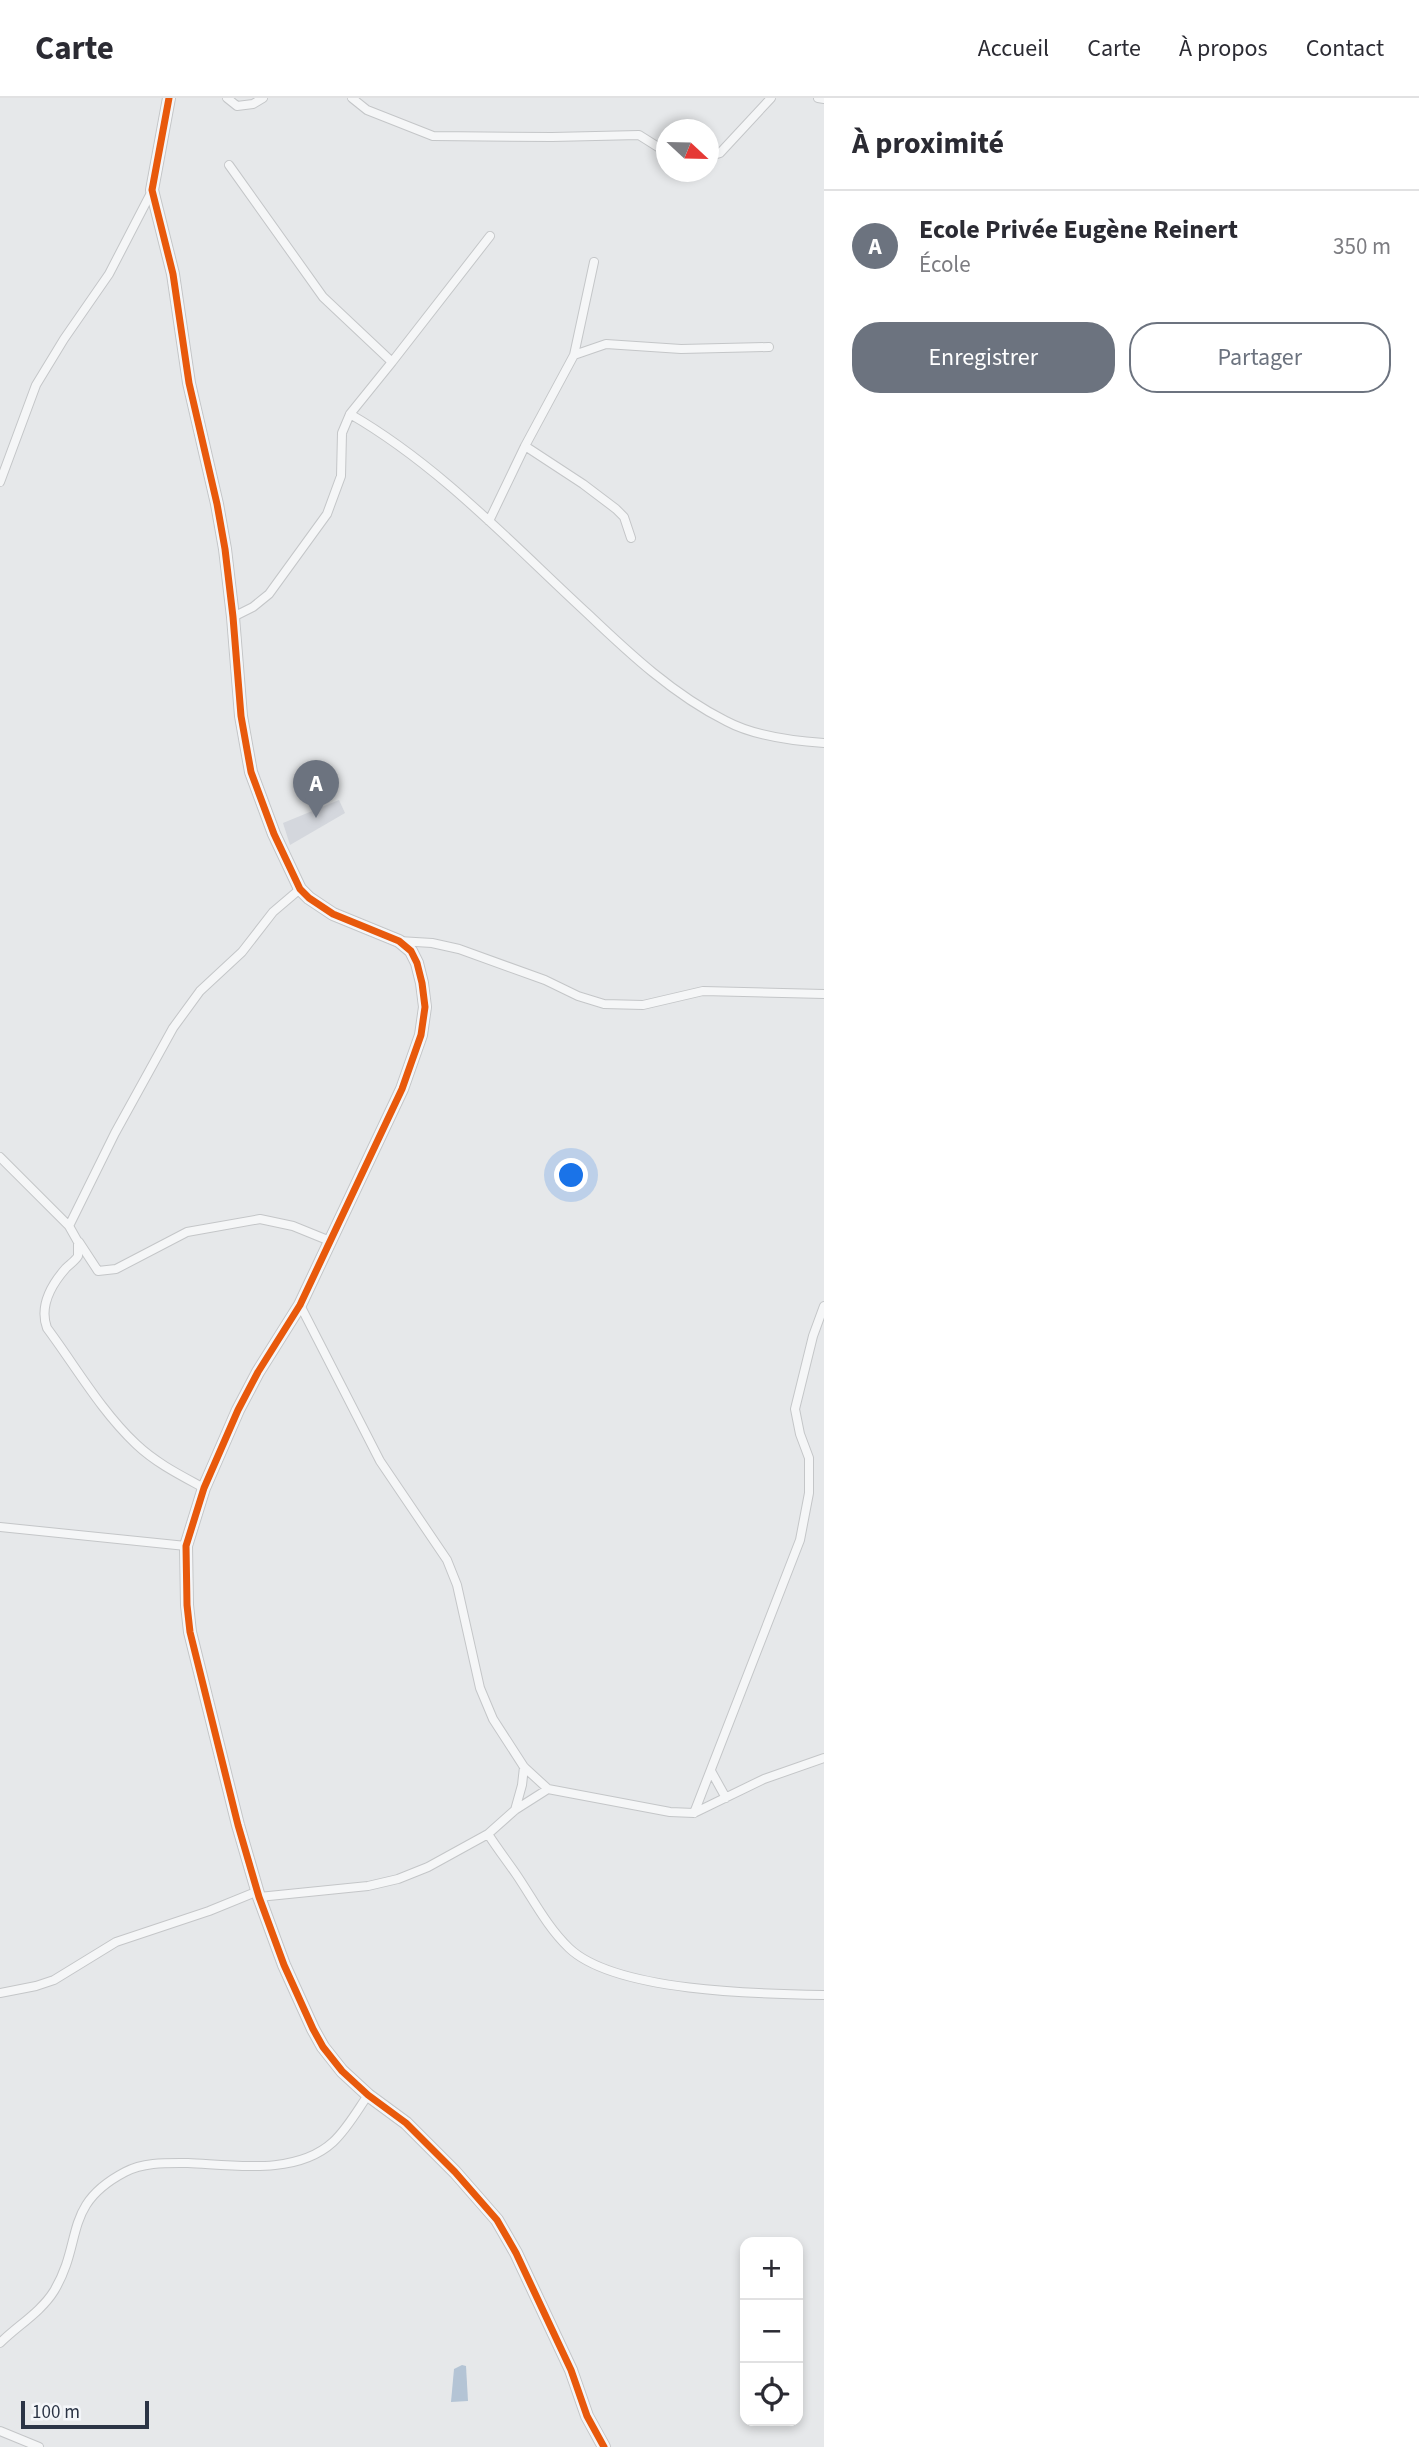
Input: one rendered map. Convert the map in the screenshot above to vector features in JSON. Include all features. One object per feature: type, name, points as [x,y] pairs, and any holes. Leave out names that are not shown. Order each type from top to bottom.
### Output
[{"type":"street","points":[[0,482],[36,385],[109,274],[152,190],[169,98]]},
{"type":"street","points":[[227,98],[237,106],[253,104],[263,98]]},
{"type":"street","points":[[352,98],[367,110],[433,135],[639,135],[656,145]]},
{"type":"street","points":[[719,153],[771,98]]},
{"type":"street","points":[[818,98],[824,99]]},
{"type":"street","points":[[229,165],[323,297],[392,362]]},
{"type":"street","points":[[152,190],[173,274],[189,383],[217,504],[233,617],[241,716],[251,772],[274,834],[300,889],[333,914],[399,942],[411,951],[417,963],[425,1007],[421,1035],[402,1090],[300,1305],[243,1401],[204,1488],[186,1546],[187,1605],[197,1666],[237,1825],[259,1894],[284,1965],[323,2047],[342,2071],[368,2095],[406,2123],[456,2172],[497,2220],[516,2253],[571,2370],[587,2416],[604,2447]]},
{"type":"street","points":[[233,617],[253,607],[269,594],[327,514],[341,476],[342,433],[349,414],[490,236]]},
{"type":"street","points":[[489,521],[525,446],[574,355],[594,262]]},
{"type":"street","points":[[574,355],[606,344],[681,349],[769,347]]},
{"type":"street","points":[[349,414],[416,457],[489,521],[637,660],[682,694],[727,722],[762,734],[824,743]]},
{"type":"street","points":[[525,446],[616,509],[624,517],[631,538]]},
{"type":"street","points":[[69,1226],[115,1133],[173,1028],[201,991],[242,951],[273,912],[300,889]]},
{"type":"street","points":[[399,942],[432,943],[459,949],[604,1004],[643,1005],[703,991],[824,994]]},
{"type":"street","points":[[0,1157],[69,1226],[98,1271],[116,1269],[187,1232],[260,1219],[293,1226],[330,1241]]},
{"type":"street","points":[[78,1241],[78,1256],[58,1279],[44,1307],[43,1316],[47,1328],[113,1418],[135,1443],[165,1467],[204,1488]]},
{"type":"street","points":[[300,1305],[380,1461],[447,1560],[457,1585],[480,1688],[493,1720],[524,1767],[548,1789],[670,1812],[694,1813],[764,1779],[824,1758]]},
{"type":"street","points":[[694,1813],[800,1540],[810,1493],[809,1458],[795,1409],[813,1336],[824,1306]]},
{"type":"street","points":[[0,1528],[186,1546]]},
{"type":"street","points":[[515,1810],[524,1767]]},
{"type":"street","points":[[711,1771],[726,1798]]},
{"type":"street","points":[[0,1993],[54,1980],[116,1942],[259,1894],[368,1886],[398,1879],[428,1867],[488,1834],[515,1810],[548,1789]]},
{"type":"street","points":[[488,1834],[543,1917],[567,1947],[598,1967],[680,1986],[746,1994],[824,1996]]},
{"type":"street","points":[[0,2343],[53,2293],[69,2254],[82,2209],[94,2193],[125,2172],[141,2165],[158,2163],[252,2167],[298,2160],[321,2152],[333,2142],[368,2095]]},
{"type":"street","points":[[0,2431],[39,2447]]},
{"type":"shaded area","points":[[339,800],[345,813],[290,845],[283,823]]},
{"type":"water","points":[[466,2366],[468,2401],[451,2402],[454,2369]]},
{"type":"cycle path","points":[[169,98],[152,190],[173,274],[189,383],[225,549],[241,716],[251,772],[274,834],[300,889],[333,914],[399,941],[411,951],[417,963],[425,1007],[421,1035],[402,1089],[300,1305],[238,1410],[204,1488],[186,1546],[190,1632],[238,1825],[259,1897],[284,1965],[313,2029],[342,2071],[368,2095],[406,2123],[455,2172],[497,2220],[516,2253],[571,2370],[587,2416],[604,2447]]},
{"type":"place","name":"Ecole Privée Eugène Reinert","points":[[316,818]]}]
